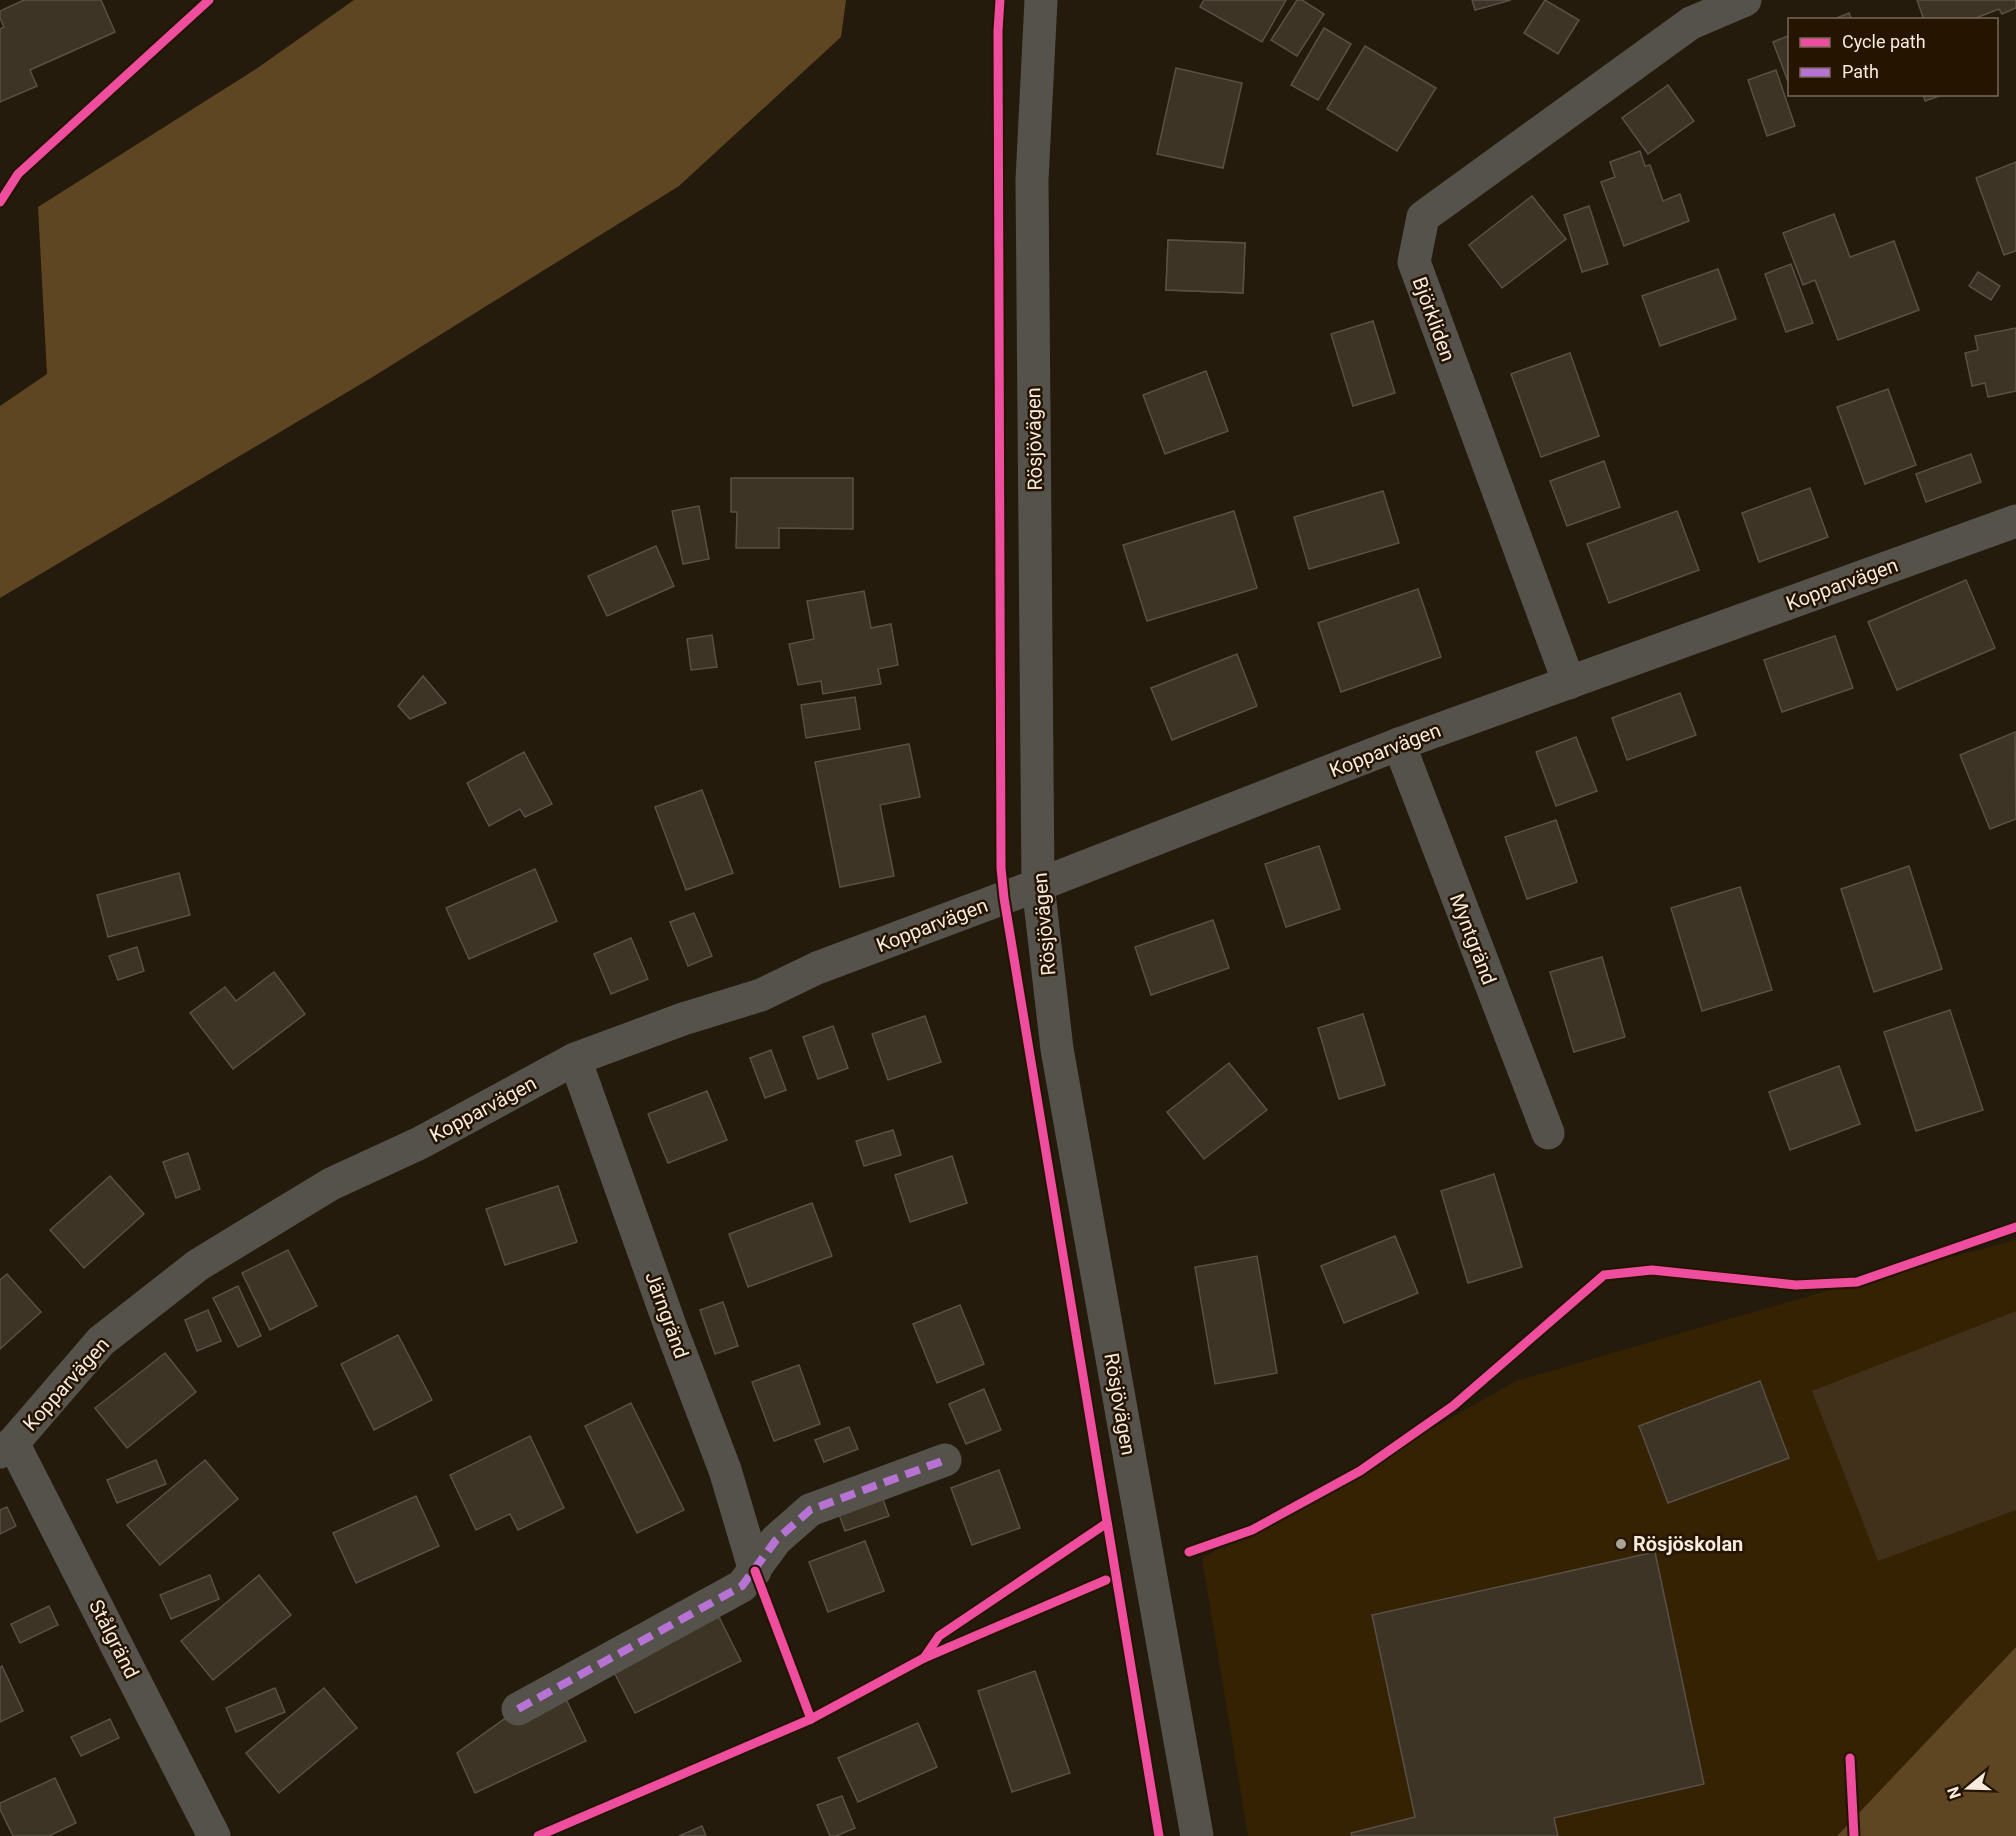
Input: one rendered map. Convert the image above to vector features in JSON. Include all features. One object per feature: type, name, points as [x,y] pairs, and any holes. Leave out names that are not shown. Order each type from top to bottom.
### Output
[{"type":"street","name":"Rösjövägen","points":[[1041,0],[1032,180],[1038,885],[1057,1049],[1197,1836]]},
{"type":"street","name":"Björkliden","points":[[1569,682],[1414,262],[1423,217],[1691,23],[1745,0]]},
{"type":"street","name":"Kopparvägen","points":[[6,1447],[101,1341],[198,1265],[331,1184],[420,1143],[575,1059],[682,1019],[761,995],[817,968],[1038,885],[1399,744],[2016,521]]},
{"type":"street","name":"Myntgränd","points":[[1399,744],[1548,1133]]},
{"type":"street","name":"Järngränd","points":[[575,1059],[672,1331],[725,1470],[755,1571]]},
{"type":"street","name":"Stålgränd","points":[[6,1447],[214,1836]]},
{"type":"street","points":[[518,1709],[742,1586],[776,1540],[810,1510],[945,1460]]},
{"type":"shaded area","points":[[354,0],[846,0],[841,37],[679,186],[371,378],[0,598],[0,406],[47,374],[38,207],[256,69]]},
{"type":"shaded area","name":"Rösjöskolan","points":[[2016,1240],[2016,1647],[1837,1836],[1248,1836],[1202,1558],[1516,1381],[1857,1282]]},
{"type":"shaded area","points":[[2016,1311],[2016,1510],[1878,1561],[1812,1391]]},
{"type":"shaded area","points":[[2016,1647],[2016,1836],[1837,1836]]},
{"type":"building","points":[[24,0],[101,0],[115,32],[30,70],[37,86],[0,102],[0,29],[4,27],[0,11]]},
{"type":"building","points":[[1204,0],[1286,0],[1262,42],[1200,7]]},
{"type":"building","points":[[1297,0],[1302,0],[1324,14],[1297,56],[1271,40]]},
{"type":"building","points":[[1472,0],[1511,0],[1475,10]]},
{"type":"building","points":[[1545,0],[1579,20],[1558,54],[1524,33]]},
{"type":"building","points":[[1917,0],[2016,0],[2016,8],[2002,14],[1999,9],[1976,18],[1923,18]]},
{"type":"building","points":[[1849,13],[1851,18],[1837,18]]},
{"type":"building","points":[[1324,28],[1351,44],[1318,100],[1291,85]]},
{"type":"building","points":[[1788,36],[1788,82],[1773,42]]},
{"type":"building","points":[[1365,46],[1436,88],[1397,151],[1327,109]]},
{"type":"building","points":[[1176,68],[1242,83],[1223,168],[1157,154]]},
{"type":"building","points":[[1776,70],[1795,126],[1767,136],[1748,80]]},
{"type":"building","points":[[1668,85],[1694,121],[1648,154],[1622,118]]},
{"type":"building","points":[[1924,96],[1939,96],[1925,101]]},
{"type":"building","points":[[1640,151],[1645,166],[1650,165],[1663,201],[1680,194],[1689,221],[1624,246],[1601,182],[1615,177],[1610,162]]},
{"type":"building","points":[[2016,162],[2016,251],[2004,255],[1976,178]]},
{"type":"building","points":[[1532,196],[1566,239],[1502,288],[1469,245]]},
{"type":"building","points":[[1589,206],[1608,264],[1582,272],[1564,215]]},
{"type":"building","points":[[1834,214],[1850,257],[1894,241],[1919,310],[1838,340],[1815,280],[1803,285],[1783,233]]},
{"type":"building","points":[[1168,240],[1245,243],[1243,293],[1166,290]]},
{"type":"building","points":[[1168,240],[1245,243],[1243,293],[1166,290]]},
{"type":"building","points":[[1791,264],[1813,323],[1786,332],[1765,274]]},
{"type":"building","points":[[1718,269],[1736,319],[1660,346],[1642,296]]},
{"type":"building","points":[[1978,272],[2000,286],[1991,300],[1969,286]]},
{"type":"building","points":[[1373,321],[1395,393],[1353,406],[1331,334]]},
{"type":"building","points":[[2016,328],[2016,391],[1988,397],[1985,383],[1972,386],[1965,353],[1978,350],[1975,336]]},
{"type":"building","points":[[1570,353],[1599,436],[1541,457],[1511,374]]},
{"type":"building","points":[[1206,371],[1228,431],[1165,454],[1143,395]]},
{"type":"building","points":[[1888,389],[1916,465],[1865,484],[1837,407]]},
{"type":"building","points":[[1971,454],[1981,482],[1926,502],[1916,474]]},
{"type":"building","points":[[1604,461],[1620,507],[1567,526],[1550,481]]},
{"type":"building","points":[[731,478],[853,478],[853,529],[779,528],[779,548],[736,548],[737,512],[731,512]]},
{"type":"building","points":[[1810,488],[1828,537],[1759,562],[1742,513]]},
{"type":"building","points":[[1383,491],[1399,543],[1309,569],[1294,517]]},
{"type":"building","points":[[699,506],[709,559],[683,564],[672,511]]},
{"type":"building","points":[[1234,511],[1257,588],[1147,621],[1123,545]]},
{"type":"building","points":[[1677,511],[1699,570],[1609,603],[1587,544]]},
{"type":"building","points":[[656,546],[674,586],[607,616],[588,576]]},
{"type":"building","points":[[1966,580],[1995,648],[1897,690],[1868,622]]},
{"type":"building","points":[[1418,589],[1441,657],[1341,692],[1318,623]]},
{"type":"building","points":[[864,591],[871,628],[891,624],[898,665],[878,669],[881,684],[823,694],[821,681],[798,685],[789,644],[814,639],[807,601]]},
{"type":"building","points":[[712,635],[717,667],[691,670],[687,639]]},
{"type":"building","points":[[1835,636],[1853,688],[1782,712],[1764,660]]},
{"type":"building","points":[[1237,654],[1257,706],[1172,740],[1151,688]]},
{"type":"building","points":[[423,676],[446,703],[410,719],[398,706]]},
{"type":"building","points":[[1680,693],[1696,735],[1627,760],[1612,718]]},
{"type":"building","points":[[855,697],[860,729],[806,738],[801,705]]},
{"type":"building","points":[[2015,732],[2016,819],[1990,829],[1960,755]]},
{"type":"building","points":[[1576,737],[1597,791],[1556,806],[1536,752]]},
{"type":"building","points":[[909,744],[920,797],[880,805],[894,876],[840,887],[815,762]]},
{"type":"building","points":[[524,752],[552,804],[525,817],[520,809],[489,826],[467,783]]},
{"type":"building","points":[[702,790],[733,873],[686,890],[655,807]]},
{"type":"building","points":[[1556,820],[1577,882],[1527,899],[1505,837]]},
{"type":"building","points":[[1319,846],[1340,909],[1286,927],[1265,864]]},
{"type":"building","points":[[1909,866],[1942,969],[1874,992],[1841,889]]},
{"type":"building","points":[[535,869],[557,921],[469,959],[446,908]]},
{"type":"building","points":[[179,873],[190,915],[108,937],[97,895]]},
{"type":"building","points":[[1740,887],[1772,990],[1702,1011],[1671,908]]},
{"type":"building","points":[[694,913],[712,956],[688,966],[670,922]]},
{"type":"building","points":[[1213,920],[1229,968],[1151,995],[1135,947]]},
{"type":"building","points":[[631,938],[648,979],[611,994],[594,954]]},
{"type":"building","points":[[137,947],[144,971],[118,980],[109,956]]},
{"type":"building","points":[[1602,957],[1625,1037],[1574,1052],[1550,972]]},
{"type":"building","points":[[274,972],[305,1014],[233,1069],[190,1013],[225,987],[236,1001]]},
{"type":"building","points":[[1950,1010],[1983,1110],[1916,1131],[1884,1032]]},
{"type":"building","points":[[1363,1014],[1385,1085],[1339,1099],[1318,1028]]},
{"type":"building","points":[[925,1016],[941,1062],[888,1080],[872,1034]]},
{"type":"building","points":[[833,1026],[848,1068],[818,1079],[803,1037]]},
{"type":"building","points":[[771,1050],[786,1090],[765,1098],[750,1058]]},
{"type":"building","points":[[1229,1063],[1267,1110],[1204,1159],[1167,1112]]},
{"type":"building","points":[[1839,1066],[1860,1124],[1790,1150],[1769,1092]]},
{"type":"building","points":[[707,1091],[727,1140],[668,1163],[648,1114]]},
{"type":"building","points":[[893,1130],[901,1155],[864,1166],[856,1141]]},
{"type":"building","points":[[188,1153],[200,1189],[176,1198],[163,1162]]},
{"type":"building","points":[[952,1156],[967,1203],[910,1222],[895,1175]]},
{"type":"building","points":[[1494,1174],[1522,1267],[1468,1283],[1441,1191]]},
{"type":"building","points":[[110,1176],[144,1214],[84,1268],[50,1230]]},
{"type":"building","points":[[558,1186],[577,1242],[505,1265],[486,1209]]},
{"type":"building","points":[[812,1203],[832,1256],[748,1287],[729,1234]]},
{"type":"building","points":[[1395,1236],[1418,1293],[1344,1323],[1321,1266]]},
{"type":"building","points":[[288,1250],[317,1306],[270,1330],[242,1273]]},
{"type":"building","points":[[1257,1256],[1277,1373],[1215,1384],[1195,1267]]},
{"type":"building","points":[[7,1274],[41,1312],[0,1349],[0,1280]]},
{"type":"building","points":[[238,1286],[261,1336],[238,1347],[213,1298]]},
{"type":"building","points":[[723,1302],[738,1346],[715,1354],[700,1310]]},
{"type":"building","points":[[960,1305],[984,1364],[937,1383],[913,1324]]},
{"type":"building","points":[[208,1310],[221,1341],[197,1351],[185,1320]]},
{"type":"building","points":[[398,1335],[432,1400],[374,1430],[341,1364]]},
{"type":"building","points":[[165,1353],[196,1392],[127,1448],[95,1408]]},
{"type":"building","points":[[799,1365],[820,1424],[774,1441],[752,1382]]},
{"type":"building","points":[[1760,1381],[1789,1458],[1668,1503],[1639,1426]]},
{"type":"building","points":[[984,1389],[1001,1430],[966,1444],[949,1404]]},
{"type":"building","points":[[631,1403],[684,1510],[637,1533],[585,1426]]},
{"type":"building","points":[[849,1427],[858,1449],[824,1462],[815,1440]]},
{"type":"building","points":[[530,1436],[564,1508],[518,1530],[510,1514],[476,1530],[450,1475]]},
{"type":"building","points":[[156,1460],[166,1484],[117,1503],[107,1480]]},
{"type":"building","points":[[205,1460],[238,1499],[160,1565],[127,1525]]},
{"type":"building","points":[[999,1470],[1020,1528],[972,1545],[951,1488]]},
{"type":"building","points":[[881,1494],[889,1516],[845,1531],[837,1509]]},
{"type":"building","points":[[416,1496],[439,1546],[356,1583],[333,1533]]},
{"type":"building","points":[[7,1507],[16,1526],[0,1534],[0,1510]]},
{"type":"building","points":[[865,1541],[884,1591],[828,1612],[809,1562]]},
{"type":"building","points":[[1655,1552],[1704,1784],[1554,1818],[1558,1836],[1352,1836],[1351,1833],[1415,1817],[1372,1615]]},
{"type":"building","points":[[210,1575],[219,1599],[171,1619],[160,1595]]},
{"type":"building","points":[[259,1575],[291,1615],[213,1680],[181,1641]]},
{"type":"building","points":[[49,1606],[58,1625],[20,1643],[11,1624]]},
{"type":"building","points":[[719,1617],[741,1661],[635,1713],[613,1670]]},
{"type":"building","points":[[2,1666],[23,1711],[0,1722],[0,1667]]},
{"type":"building","points":[[1035,1671],[1070,1773],[1012,1792],[978,1691]]},
{"type":"building","points":[[275,1688],[285,1712],[236,1732],[226,1708]]},
{"type":"building","points":[[324,1688],[357,1728],[279,1793],[246,1753]]},
{"type":"building","points":[[567,1701],[586,1741],[475,1793],[457,1753],[518,1709]]},
{"type":"building","points":[[110,1719],[119,1738],[81,1756],[71,1737]]},
{"type":"building","points":[[918,1723],[937,1767],[858,1802],[838,1758]]},
{"type":"building","points":[[55,1778],[76,1823],[49,1836],[13,1836],[0,1809],[0,1803]]},
{"type":"building","points":[[842,1796],[855,1828],[836,1836],[830,1836],[817,1805]]},
{"type":"building","points":[[702,1826],[706,1836],[679,1836]]},
{"type":"marked path","points":[[518,1709],[742,1586],[776,1540],[810,1510],[945,1460]]},
{"type":"cycle path","points":[[0,202],[18,174],[209,0]]},
{"type":"cycle path","points":[[1000,0],[998,31],[1001,868],[1004,898],[1159,1836]]},
{"type":"cycle path","points":[[1189,1552],[1252,1530],[1360,1471],[1453,1406],[1604,1275],[1652,1270],[1796,1285],[1857,1282],[2016,1227]]},
{"type":"cycle path","points":[[924,1658],[939,1636],[1107,1523]]},
{"type":"cycle path","points":[[755,1571],[811,1719]]},
{"type":"cycle path","points":[[538,1836],[811,1719],[924,1658],[1106,1580]]},
{"type":"cycle path","points":[[1850,1758],[1854,1836]]},
{"type":"place","name":"Rösjöskolan","points":[[1621,1544]]}]
